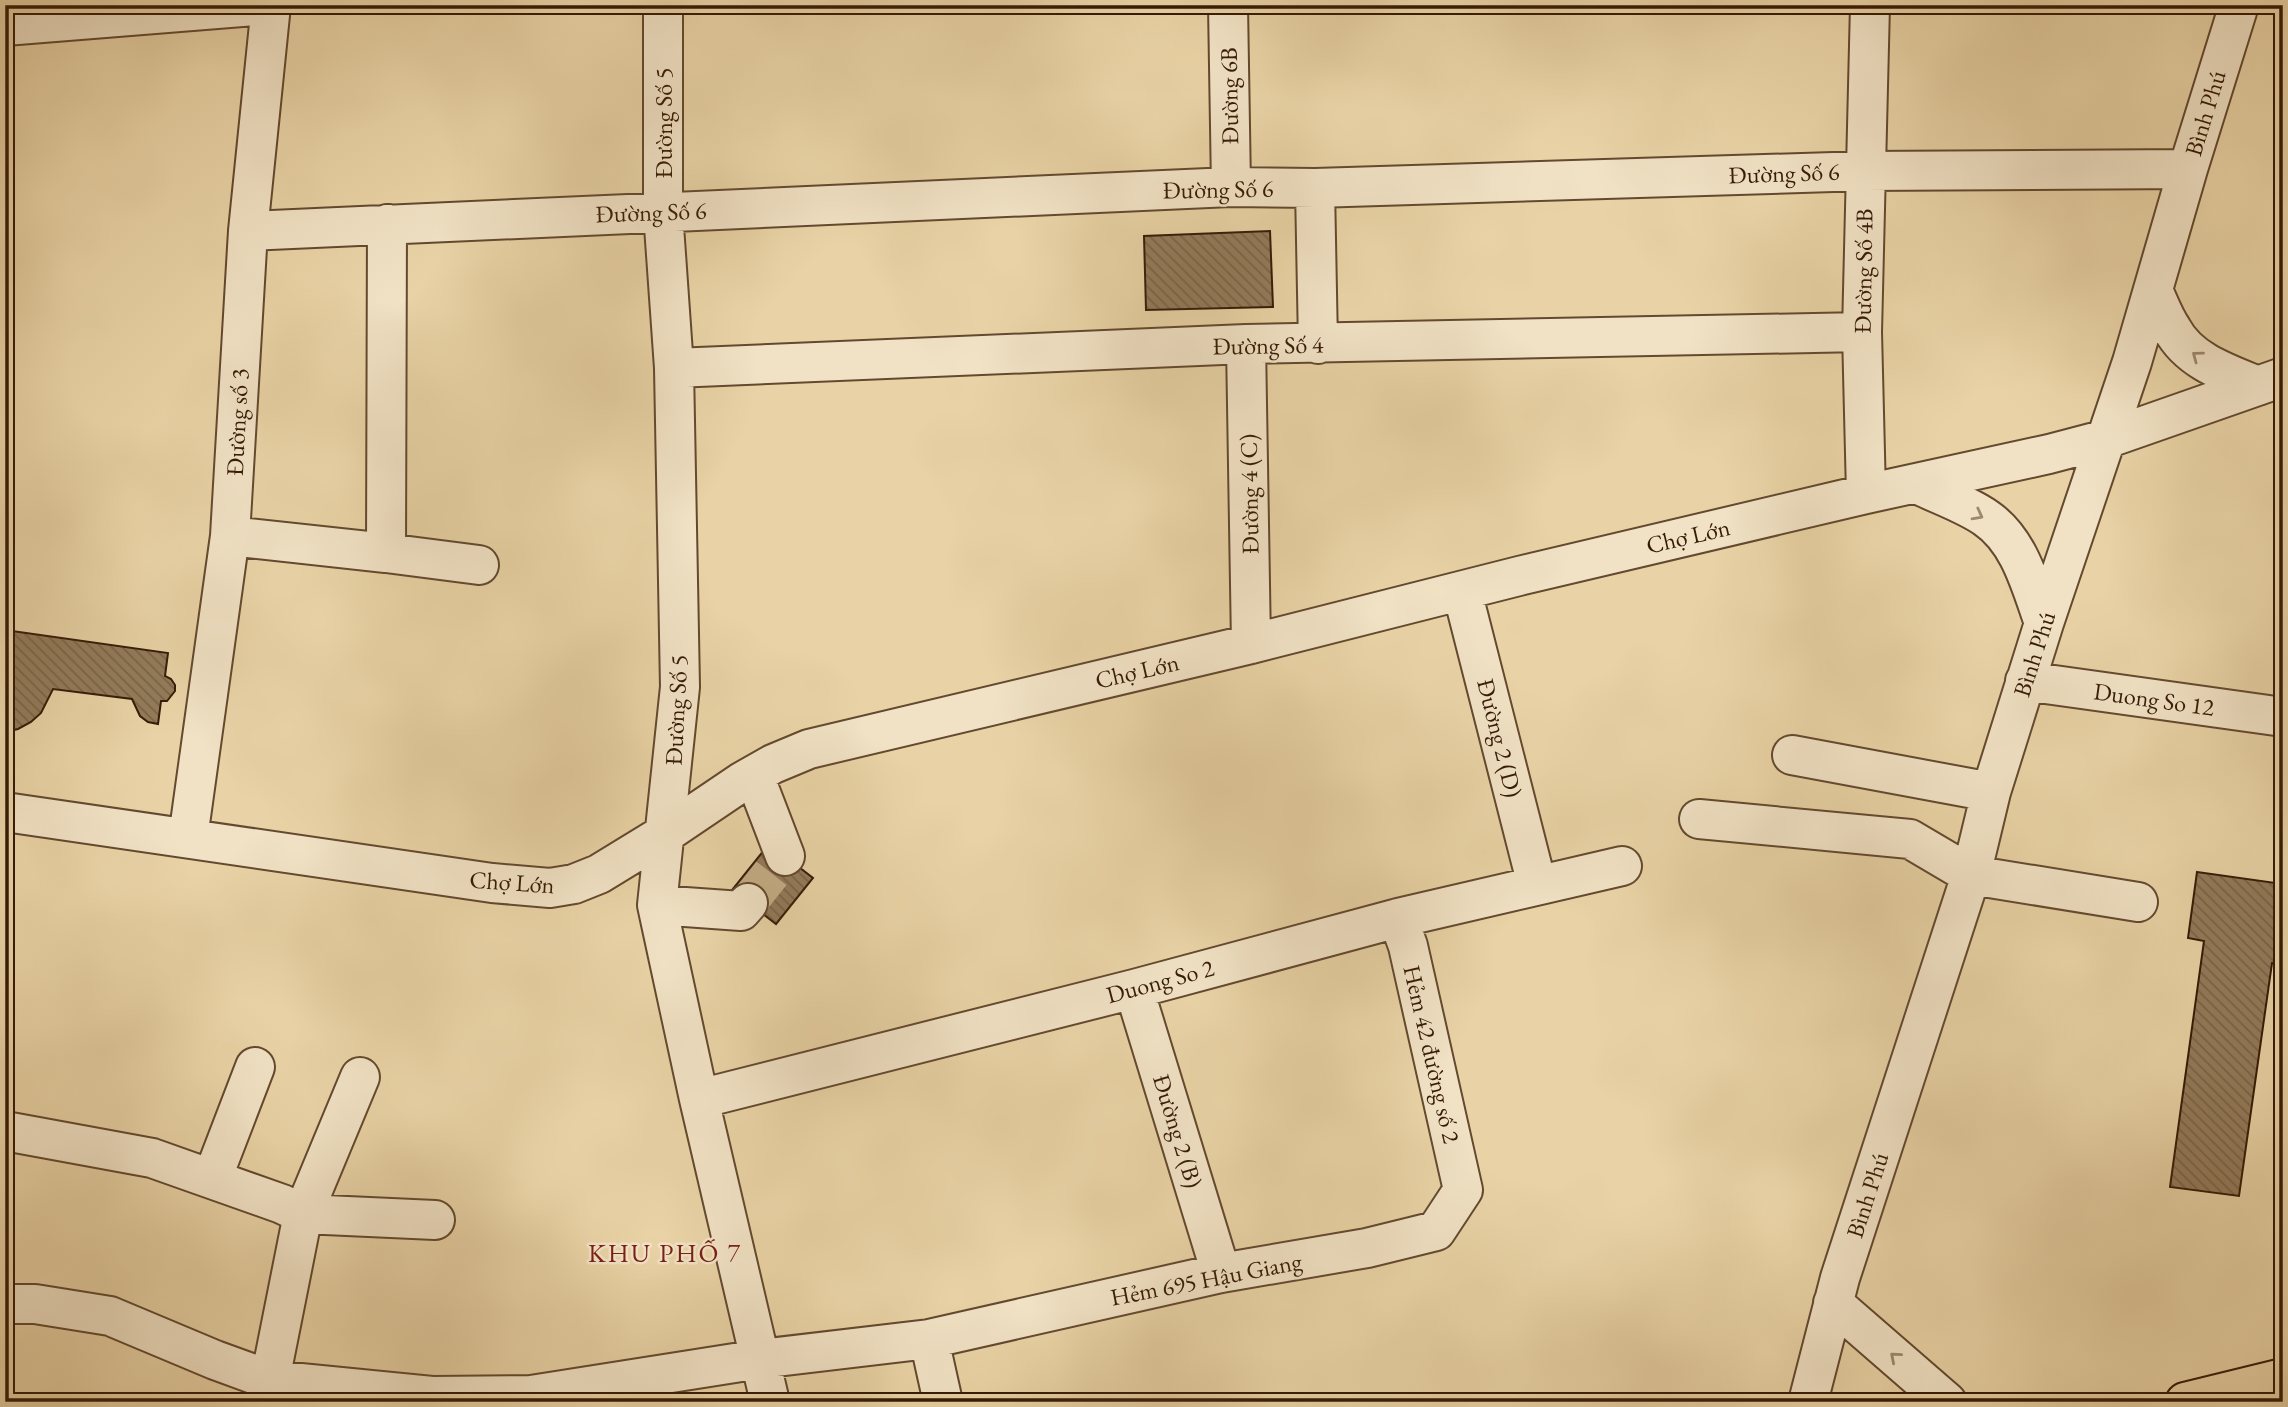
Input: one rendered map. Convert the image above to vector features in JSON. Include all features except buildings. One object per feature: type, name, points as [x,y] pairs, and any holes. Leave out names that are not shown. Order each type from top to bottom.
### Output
[{"type":"main road","points":[[2185,1402],[2283,1378]]},
{"type":"street","points":[[5,26],[269,5]]},
{"type":"street","name":"Đường số 3","points":[[188,838],[230,536],[248,231],[269,5]]},
{"type":"street","name":"Đường Số 5","points":[[663,5],[663,212],[674,368],[680,687],[657,905],[770,1402]]},
{"type":"street","name":"Đường 6B","points":[[1228,5],[1231,187]]},
{"type":"street","name":"Đường Số 4B","points":[[1866,494],[1862,332],[1870,5]]},
{"type":"street","name":"Bình Phú","points":[[1808,1402],[1833,1303],[1971,875],[1991,792],[2025,681],[2106,439],[2239,5]]},
{"type":"street","name":"Đường Số 6","points":[[248,231],[1231,187],[1315,188],[1865,171],[2188,169]]},
{"type":"street","points":[[1315,188],[1318,344]]},
{"type":"street","points":[[386,553],[387,224]]},
{"type":"street","points":[[2153,290],[2172,331],[2186,347],[2219,370],[2270,382]]},
{"type":"street","name":"Đường Số 4","points":[[674,368],[1246,344],[1862,332]]},
{"type":"street","name":"Đường 4 (C)","points":[[1246,344],[1251,644]]},
{"type":"street","name":"Chợ Lớn","points":[[5,812],[492,883],[550,888],[574,884],[599,874],[773,764],[809,750],[1866,494],[2049,454],[2106,439],[2270,382]]},
{"type":"street","points":[[1917,484],[1986,518],[2004,534],[2025,570],[2044,623]]},
{"type":"street","points":[[230,536],[479,565]]},
{"type":"street","name":"Đường 2 (D)","points":[[1462,591],[1537,886]]},
{"type":"street","name":"Duong So 12","points":[[2025,681],[2283,718]]},
{"type":"street","points":[[2227,709],[2283,693]]},
{"type":"street","points":[[1792,755],[1991,792]]},
{"type":"street","points":[[754,775],[785,856]]},
{"type":"street","points":[[1699,819],[1910,839],[1971,875],[2137,902]]},
{"type":"street","name":"Duong So 2","points":[[699,1099],[1134,989],[1398,918],[1622,866]]},
{"type":"street","points":[[657,905],[741,911],[748,903]]},
{"type":"street","name":"Hẻm 42 đường số 2","points":[[1398,918],[1408,946],[1463,1190]]},
{"type":"street","name":"Đường 2 (B)","points":[[1134,989],[1221,1273]]},
{"type":"street","points":[[212,1179],[255,1068]]},
{"type":"street","points":[[269,1391],[303,1214],[360,1077]]},
{"type":"street","points":[[5,1131],[152,1158],[282,1203],[303,1214],[435,1220]]},
{"type":"street","name":"Hẻm 695 Hậu Giang","points":[[5,1304],[35,1304],[110,1316],[215,1360],[269,1391],[432,1396],[531,1395],[760,1359],[929,1339],[1221,1273],[1367,1248],[1436,1231],[1463,1190]]},
{"type":"street","points":[[1833,1303],[1947,1402]]},
{"type":"street","points":[[929,1339],[943,1402]]},
{"type":"tunnel","points":[[748,903],[785,856]]},
{"type":"district","name":"KHU PHỐ 7","points":[[665,1253]]}]
